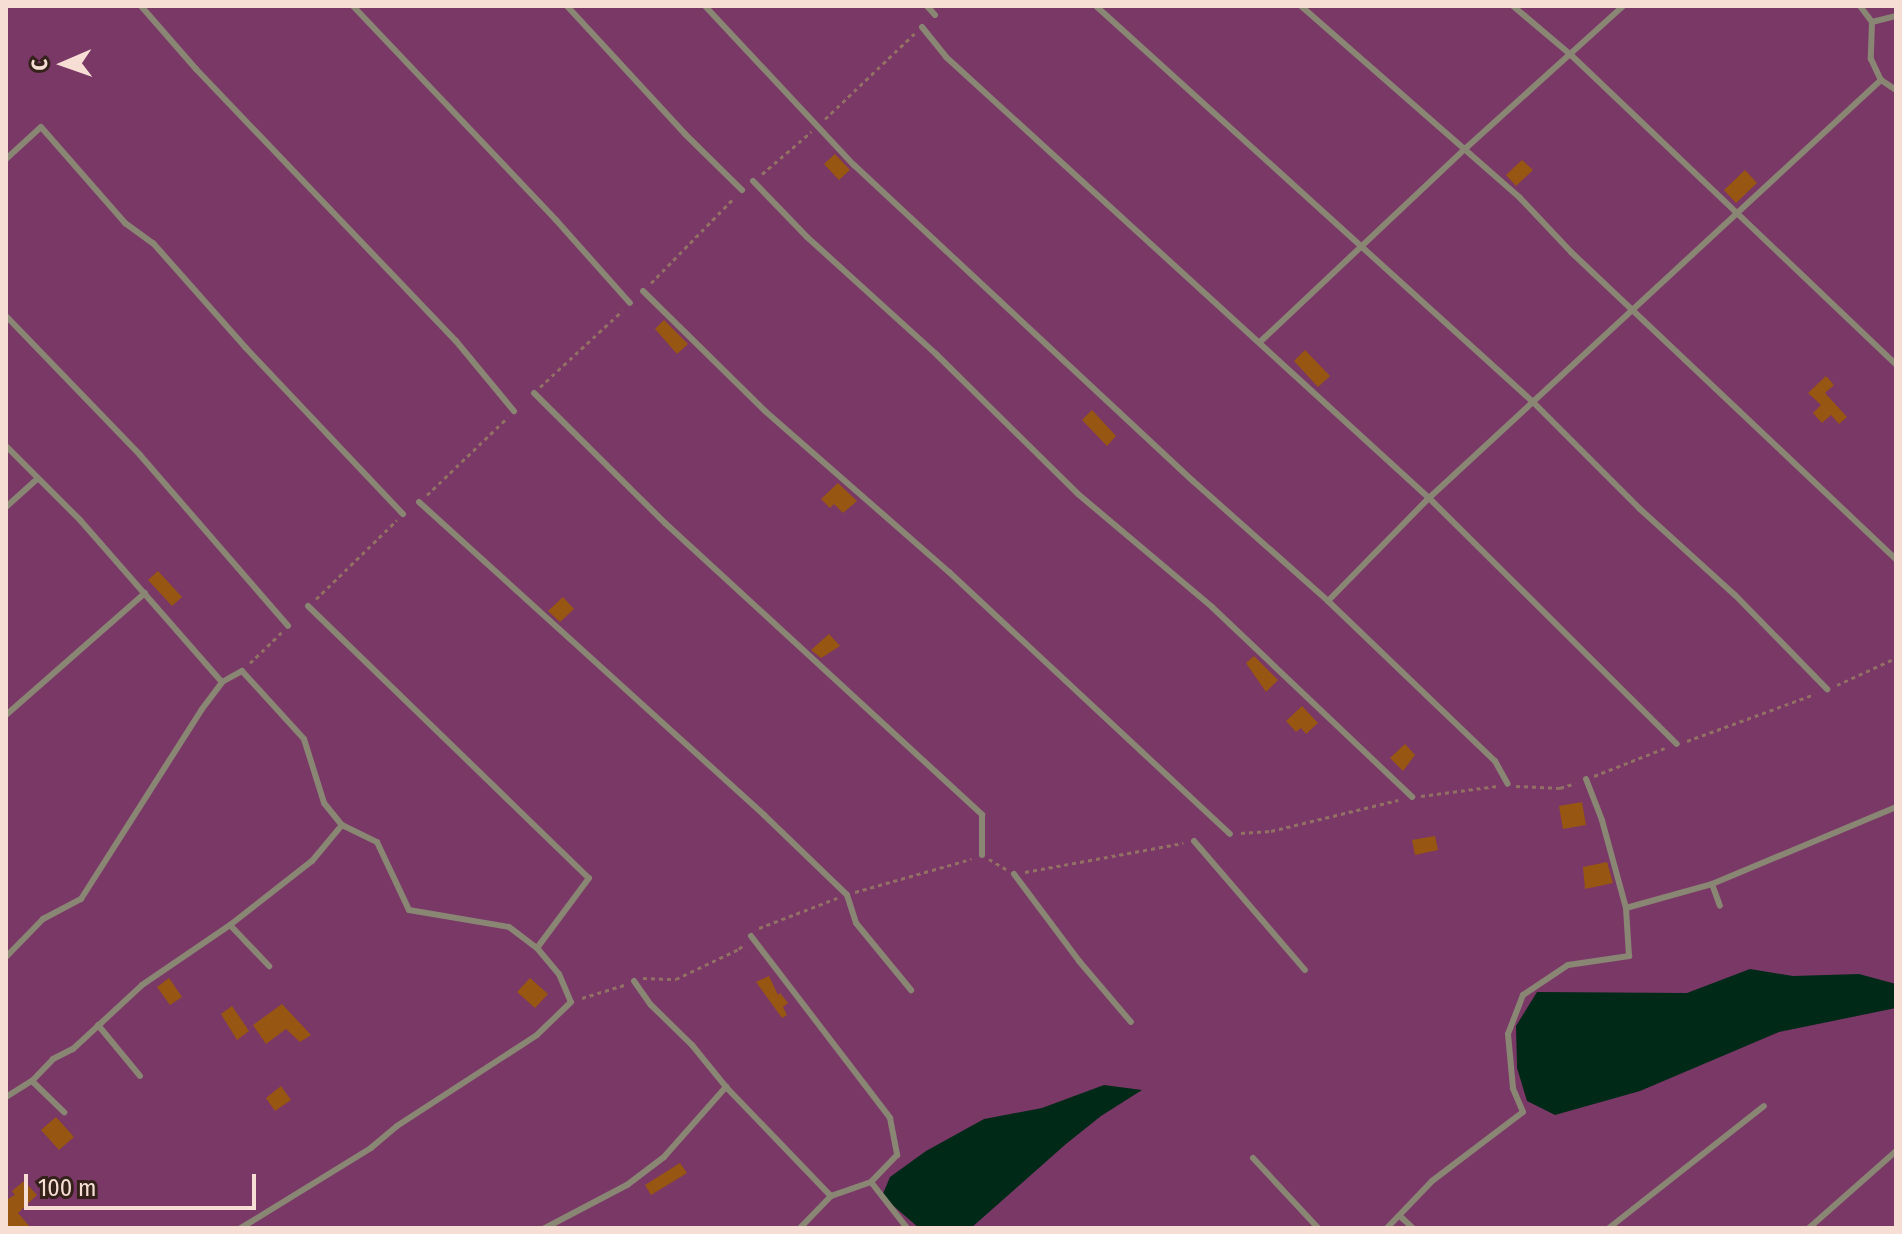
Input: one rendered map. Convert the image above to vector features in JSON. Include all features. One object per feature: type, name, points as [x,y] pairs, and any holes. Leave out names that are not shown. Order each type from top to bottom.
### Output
[{"type":"lane","points":[[141,6],[196,69],[456,341],[514,411]]},
{"type":"lane","points":[[353,6],[556,220],[630,303]]},
{"type":"lane","points":[[567,6],[685,134],[742,190]]},
{"type":"lane","points":[[705,6],[816,127],[1193,481],[1328,601],[1495,761],[1508,784]]},
{"type":"lane","points":[[927,6],[935,15]]},
{"type":"lane","points":[[1096,6],[1533,402],[1640,509],[1735,595],[1827,689]]},
{"type":"lane","points":[[1301,6],[1466,148],[1633,311],[1896,559]]},
{"type":"lane","points":[[1513,6],[1571,55],[1896,365]]},
{"type":"lane","points":[[1261,341],[1466,148],[1623,6]]},
{"type":"lane","points":[[1860,6],[1872,22],[1871,59],[1881,80],[1896,90]]},
{"type":"lane","points":[[1872,22],[1896,16]]},
{"type":"lane","points":[[922,27],[946,57],[1261,341],[1306,389],[1429,498],[1677,744]]},
{"type":"lane","points":[[1328,601],[1429,498],[1633,311],[1734,212],[1881,80]]},
{"type":"lane","points":[[6,159],[41,127],[125,223],[153,243],[245,347],[403,514]]},
{"type":"lane","points":[[753,181],[807,237],[936,354],[1078,494],[1212,607],[1412,797]]},
{"type":"lane","points":[[643,291],[765,411],[949,572],[1230,834]]},
{"type":"lane","points":[[6,316],[140,455],[288,626]]},
{"type":"lane","points":[[534,393],[665,523],[982,815],[982,855]]},
{"type":"lane","points":[[6,446],[36,480],[80,520],[222,682]]},
{"type":"lane","points":[[6,507],[36,480]]},
{"type":"lane","points":[[419,502],[764,815],[847,895],[856,923],[911,990]]},
{"type":"lane","points":[[6,715],[145,593]]},
{"type":"lane","points":[[308,606],[589,878],[537,948]]},
{"type":"lane","points":[[6,957],[43,919],[81,899],[222,682],[242,671],[304,739],[324,803],[342,825],[377,842],[409,910],[509,927],[537,948],[559,974],[571,1002],[537,1035],[397,1126],[371,1148],[241,1228]]},
{"type":"lane","points":[[1387,1228],[1401,1217],[1432,1181],[1523,1112],[1513,1088],[1508,1034],[1523,995],[1568,965],[1629,956],[1626,908],[1586,779]]},
{"type":"lane","points":[[1626,908],[1712,884],[1896,807]]},
{"type":"lane","points":[[6,1097],[32,1081],[53,1059],[73,1049],[142,985],[230,925],[312,861],[342,825]]},
{"type":"lane","points":[[1194,841],[1305,970]]},
{"type":"lane","points":[[1014,874],[1079,961],[1131,1022]]},
{"type":"lane","points":[[1712,884],[1720,906]]},
{"type":"lane","points":[[230,925],[269,966]]},
{"type":"lane","points":[[751,936],[890,1118],[897,1155],[871,1182],[831,1196],[800,1228]]},
{"type":"lane","points":[[634,981],[651,1005],[692,1045],[726,1087],[831,1196]]},
{"type":"lane","points":[[98,1025],[140,1076]]},
{"type":"lane","points":[[32,1081],[64,1112]]},
{"type":"lane","points":[[545,1228],[627,1185],[664,1157],[726,1087]]},
{"type":"lane","points":[[1609,1228],[1764,1106]]},
{"type":"lane","points":[[1809,1228],[1896,1151]]},
{"type":"lane","points":[[1253,1158],[1318,1228]]},
{"type":"lane","points":[[871,1182],[907,1228]]},
{"type":"lane","points":[[1401,1217],[1413,1228]]},
{"type":"path","points":[[753,181],[816,127],[922,27]]},
{"type":"path","points":[[643,291],[742,190]]},
{"type":"path","points":[[534,393],[630,303]]},
{"type":"path","points":[[419,502],[514,411]]},
{"type":"path","points":[[308,606],[403,514]]},
{"type":"path","points":[[242,671],[288,626]]},
{"type":"shaded area","points":[[6,6],[1896,6],[1896,1228],[6,1228]]},
{"type":"shaded area","points":[[1750,969],[1793,976],[1859,974],[1896,984],[1896,1008],[1779,1032],[1640,1091],[1555,1115],[1527,1101],[1517,1068],[1516,1026],[1537,992],[1687,993]]},
{"type":"shaded area","points":[[1104,1085],[1142,1090],[1101,1116],[1066,1144],[971,1228],[919,1228],[882,1196],[890,1177],[926,1151],[984,1119],[1042,1108]]},
{"type":"building","points":[[835,154],[850,170],[839,180],[824,164]]},
{"type":"building","points":[[1522,160],[1533,170],[1516,186],[1506,175]]},
{"type":"building","points":[[1745,170],[1757,183],[1736,203],[1724,190]]},
{"type":"building","points":[[664,320],[688,344],[677,354],[655,329]]},
{"type":"building","points":[[1305,350],[1330,376],[1318,387],[1294,361]]},
{"type":"building","points":[[1826,376],[1834,385],[1825,393],[1847,417],[1839,424],[1831,415],[1822,423],[1813,413],[1821,405],[1808,393]]},
{"type":"building","points":[[1092,410],[1116,436],[1107,446],[1082,420]]},
{"type":"building","points":[[838,483],[857,501],[843,513],[834,504],[830,508],[821,499]]},
{"type":"building","points":[[158,571],[182,597],[172,606],[148,580]]},
{"type":"building","points":[[563,597],[574,609],[560,622],[548,611]]},
{"type":"building","points":[[829,634],[840,646],[821,658],[811,650]]},
{"type":"building","points":[[1254,656],[1278,680],[1266,692],[1246,663]]},
{"type":"building","points":[[1302,706],[1318,723],[1306,734],[1301,728],[1296,732],[1286,721]]},
{"type":"building","points":[[1405,744],[1415,755],[1403,771],[1390,758]]},
{"type":"building","points":[[1582,802],[1586,825],[1563,829],[1559,806]]},
{"type":"building","points":[[1435,836],[1438,850],[1415,855],[1412,840]]},
{"type":"building","points":[[1607,862],[1613,883],[1585,889],[1583,867]]},
{"type":"building","points":[[769,976],[778,995],[780,993],[788,1003],[783,1007],[787,1015],[782,1018],[756,982]]},
{"type":"building","points":[[169,978],[182,997],[170,1005],[157,987]]},
{"type":"building","points":[[530,978],[548,994],[535,1008],[517,992]]},
{"type":"building","points":[[282,1004],[311,1035],[300,1042],[286,1029],[266,1044],[253,1025]]},
{"type":"building","points":[[232,1006],[249,1031],[237,1040],[221,1014]]},
{"type":"building","points":[[281,1086],[291,1100],[275,1111],[266,1098]]},
{"type":"building","points":[[56,1117],[74,1137],[59,1150],[41,1130]]},
{"type":"building","points":[[680,1163],[687,1173],[651,1195],[645,1185]]},
{"type":"building","points":[[24,1181],[37,1195],[18,1213],[31,1228],[6,1228],[6,1200],[15,1195],[12,1191]]}]
